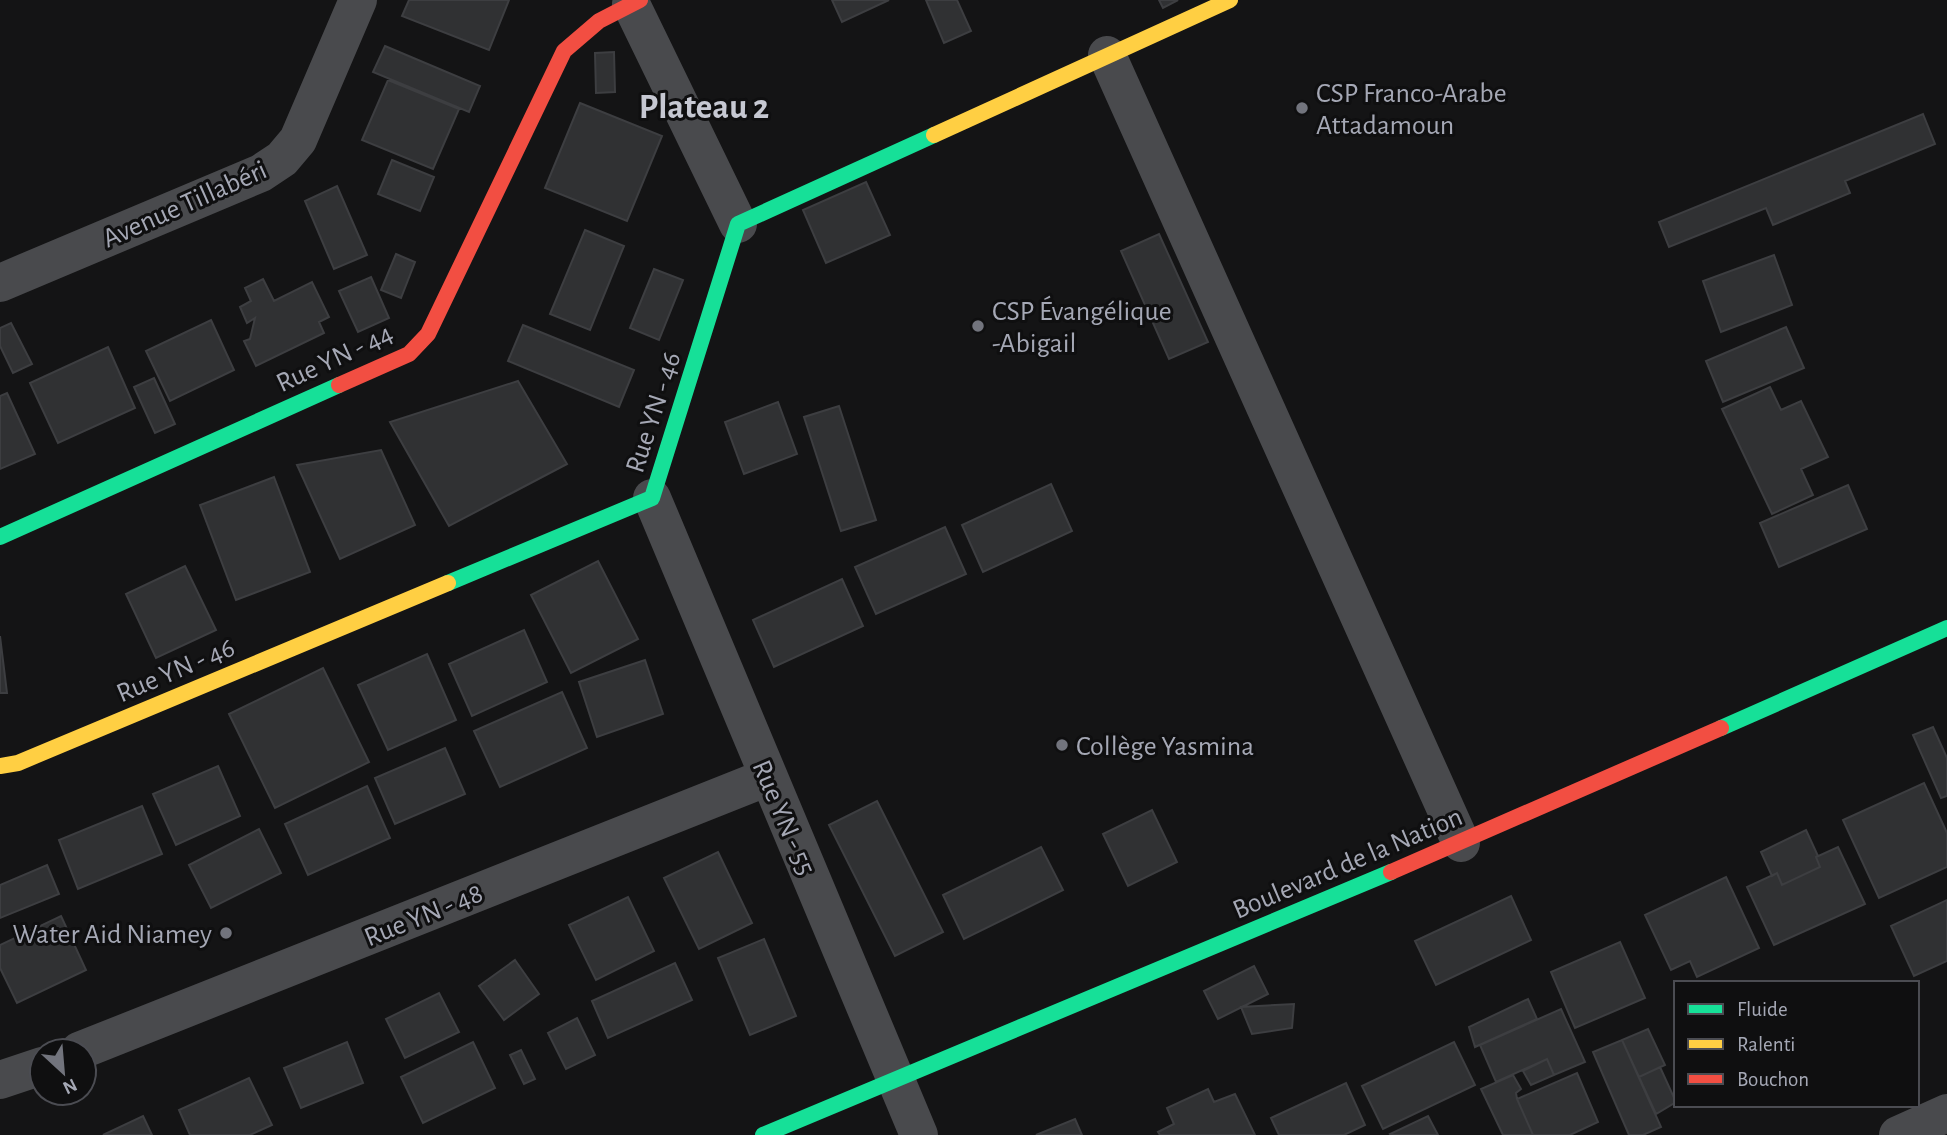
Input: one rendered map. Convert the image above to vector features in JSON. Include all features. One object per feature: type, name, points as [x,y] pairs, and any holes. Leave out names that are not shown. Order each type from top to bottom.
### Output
[{"type":"street","name":"Avenue Tillabéri","points":[[0,282],[261,173],[282,159],[298,141],[358,0]]},
{"type":"street","points":[[636,2],[738,224],[1230,0]]},
{"type":"street","name":"Rue YN - 44","points":[[0,537],[408,354],[428,334],[442,310],[564,51],[581,31],[601,17],[636,2]]},
{"type":"street","points":[[1107,55],[1461,843]]},
{"type":"street","name":"Rue YN - 46","points":[[0,766],[18,764],[652,498],[738,224]]},
{"type":"street","name":"Rue YN - 55","points":[[652,498],[919,1135]]},
{"type":"street","name":"Boulevard de la Nation","points":[[763,1135],[1461,843],[1947,628]]},
{"type":"street","name":"Rue YN - 48","points":[[98,1043],[768,777]]},
{"type":"street","points":[[0,1080],[28,1071]]},
{"type":"building","points":[[409,0],[509,0],[489,50],[402,16]]},
{"type":"building","points":[[832,0],[889,0],[842,22]]},
{"type":"building","points":[[926,0],[957,0],[971,31],[944,43]]},
{"type":"building","points":[[1159,0],[1178,0],[1163,8]]},
{"type":"building","points":[[385,46],[480,86],[469,112],[373,72]]},
{"type":"building","points":[[614,52],[615,92],[596,93],[595,53]]},
{"type":"building","points":[[388,80],[459,109],[433,169],[362,140]]},
{"type":"building","points":[[580,103],[662,136],[627,221],[545,188]]},
{"type":"building","points":[[1923,114],[1935,144],[1845,181],[1850,193],[1773,225],[1766,208],[1669,247],[1659,222]]},
{"type":"building","points":[[392,160],[434,177],[420,211],[378,194]]},
{"type":"building","points":[[866,182],[890,235],[826,263],[803,210]]},
{"type":"building","points":[[337,186],[367,255],[334,269],[305,201]]},
{"type":"building","points":[[585,230],[624,246],[590,330],[550,314]]},
{"type":"building","points":[[1159,234],[1208,342],[1169,359],[1121,251]]},
{"type":"building","points":[[396,254],[415,262],[401,298],[381,290]]},
{"type":"building","points":[[1774,255],[1792,305],[1721,332],[1703,281]]},
{"type":"building","points":[[654,269],[683,280],[659,340],[630,328]]},
{"type":"building","points":[[371,277],[389,318],[358,332],[339,291]]},
{"type":"building","points":[[263,279],[274,301],[312,282],[329,317],[319,322],[324,333],[256,366],[244,341],[250,339],[255,318],[247,323],[240,307],[251,301],[245,288]]},
{"type":"building","points":[[211,320],[234,370],[170,401],[146,351]]},
{"type":"building","points":[[11,323],[32,364],[13,373],[0,346],[0,328]]},
{"type":"building","points":[[523,325],[634,370],[619,407],[508,361]]},
{"type":"building","points":[[1786,327],[1804,368],[1723,402],[1706,361]]},
{"type":"building","points":[[108,347],[135,408],[58,443],[30,383]]},
{"type":"building","points":[[154,378],[175,424],[155,433],[134,387]]},
{"type":"building","points":[[518,381],[567,464],[449,526],[390,422]]},
{"type":"building","points":[[1770,387],[1781,410],[1801,401],[1828,457],[1801,469],[1813,495],[1772,514],[1722,409]]},
{"type":"building","points":[[7,393],[35,454],[0,469],[0,396]]},
{"type":"building","points":[[778,402],[797,454],[744,474],[725,422]]},
{"type":"building","points":[[839,406],[876,520],[841,531],[804,417]]},
{"type":"building","points":[[381,450],[415,525],[340,559],[297,465]]},
{"type":"building","points":[[274,477],[310,572],[236,600],[200,505]]},
{"type":"building","points":[[1051,484],[1072,531],[983,572],[962,525]]},
{"type":"building","points":[[1848,485],[1867,529],[1779,567],[1760,523]]},
{"type":"building","points":[[945,527],[966,574],[876,614],[855,567]]},
{"type":"building","points":[[598,561],[638,639],[571,673],[531,595]]},
{"type":"building","points":[[185,566],[216,630],[156,658],[126,594]]},
{"type":"building","points":[[842,579],[863,626],[774,667],[753,620]]},
{"type":"building","points":[[524,630],[547,682],[472,716],[449,664]]},
{"type":"building","points":[[0,636],[7,693],[0,693]]},
{"type":"building","points":[[427,654],[456,720],[388,750],[358,685]]},
{"type":"building","points":[[645,660],[663,714],[597,737],[579,682]]},
{"type":"building","points":[[323,668],[369,762],[275,808],[229,714]]},
{"type":"building","points":[[562,692],[587,748],[500,787],[474,731]]},
{"type":"building","points":[[1933,727],[1947,758],[1947,796],[1941,798],[1913,735]]},
{"type":"building","points":[[445,748],[465,794],[395,824],[375,778]]},
{"type":"building","points":[[218,766],[240,816],[176,845],[153,794]]},
{"type":"building","points":[[1924,783],[1947,833],[1947,867],[1879,898],[1843,820]]},
{"type":"building","points":[[367,786],[390,838],[308,875],[285,824]]},
{"type":"building","points":[[877,801],[943,932],[895,956],[829,825]]},
{"type":"building","points":[[142,806],[162,854],[78,889],[59,840]]},
{"type":"building","points":[[1152,810],[1177,862],[1128,886],[1103,834]]},
{"type":"building","points":[[259,829],[281,873],[211,908],[189,865]]},
{"type":"building","points":[[1806,830],[1820,867],[1782,885],[1777,873],[1772,876],[1761,852]]},
{"type":"building","points":[[1041,847],[1063,890],[964,939],[943,895]]},
{"type":"building","points":[[1838,847],[1865,904],[1774,945],[1747,887],[1777,873],[1782,885],[1820,867],[1816,857]]},
{"type":"building","points":[[718,852],[752,923],[699,949],[664,878]]},
{"type":"building","points":[[47,865],[59,894],[0,918],[0,885]]},
{"type":"building","points":[[1726,877],[1759,948],[1697,977],[1690,961],[1671,970],[1645,915]]},
{"type":"building","points":[[1511,896],[1531,940],[1436,985],[1415,941]]},
{"type":"building","points":[[628,897],[654,951],[596,980],[569,925]]},
{"type":"building","points":[[1947,900],[1947,961],[1914,976],[1891,926]]},
{"type":"building","points":[[61,916],[86,970],[17,1003],[0,968],[0,945]]},
{"type":"building","points":[[764,939],[796,1016],[750,1035],[718,958]]},
{"type":"building","points":[[1620,942],[1645,998],[1575,1028],[1551,972]]},
{"type":"building","points":[[515,960],[539,994],[504,1020],[479,986]]},
{"type":"building","points":[[675,963],[692,1000],[608,1038],[592,1001]]},
{"type":"building","points":[[1254,966],[1268,994],[1218,1019],[1204,991]]},
{"type":"building","points":[[439,993],[459,1032],[405,1058],[386,1019]]},
{"type":"building","points":[[1528,999],[1537,1019],[1475,1047],[1469,1027]]},
{"type":"building","points":[[1294,1004],[1292,1028],[1252,1034],[1241,1007]]},
{"type":"building","points":[[1561,1009],[1585,1062],[1554,1075],[1547,1059],[1496,1082],[1480,1045]]},
{"type":"building","points":[[577,1018],[595,1055],[566,1069],[548,1033]]},
{"type":"building","points":[[1648,1029],[1665,1065],[1639,1077],[1622,1040]]},
{"type":"building","points":[[1622,1040],[1661,1127],[1643,1135],[1629,1135],[1593,1052]]},
{"type":"building","points":[[347,1042],[363,1083],[301,1108],[284,1068]]},
{"type":"building","points":[[473,1042],[495,1088],[423,1123],[401,1077]]},
{"type":"building","points":[[1454,1042],[1475,1085],[1383,1129],[1362,1086]]},
{"type":"building","points":[[521,1050],[535,1079],[524,1084],[510,1055]]},
{"type":"building","points":[[1547,1059],[1554,1075],[1531,1085],[1523,1071]]},
{"type":"building","points":[[1660,1067],[1674,1103],[1656,1114],[1639,1077]]},
{"type":"building","points":[[1577,1073],[1598,1122],[1570,1135],[1533,1135],[1517,1099]]},
{"type":"building","points":[[1513,1075],[1521,1089],[1516,1093],[1517,1099],[1533,1135],[1503,1135],[1481,1089]]},
{"type":"building","points":[[249,1078],[272,1125],[250,1135],[190,1135],[179,1110]]},
{"type":"building","points":[[1346,1083],[1365,1125],[1344,1135],[1279,1135],[1271,1118]]},
{"type":"building","points":[[1208,1089],[1214,1102],[1235,1094],[1255,1135],[1160,1135],[1158,1132],[1174,1124],[1167,1108]]},
{"type":"building","points":[[143,1116],[152,1135],[103,1135]]},
{"type":"building","points":[[1428,1116],[1438,1135],[1390,1134]]},
{"type":"building","points":[[1075,1119],[1082,1135],[1036,1135]]},
{"type":"traffic: fast","points":[[448,583],[652,498],[738,224],[934,135]]},
{"type":"traffic: fast","points":[[0,537],[339,385]]},
{"type":"traffic: fast","points":[[1721,728],[1947,628]]},
{"type":"traffic: fast","points":[[763,1135],[1391,872]]},
{"type":"traffic: slow","points":[[934,135],[1230,0]]},
{"type":"traffic: slow","points":[[0,766],[18,763],[448,583]]},
{"type":"traffic: jam","points":[[339,385],[409,354],[428,334],[564,51],[599,21],[640,0]]},
{"type":"traffic: jam","points":[[1391,872],[1721,728]]},
{"type":"place","name":"CSP Franco-Arabe Attadamoun","points":[[1302,108]]},
{"type":"place","name":"CSP Évangélique -Abigail","points":[[978,326]]},
{"type":"place","name":"Collège Yasmina","points":[[1062,745]]},
{"type":"place","name":"Water Aid Niamey","points":[[226,933]]},
{"type":"district","name":"Plateau 2","points":[[704,106]]}]
